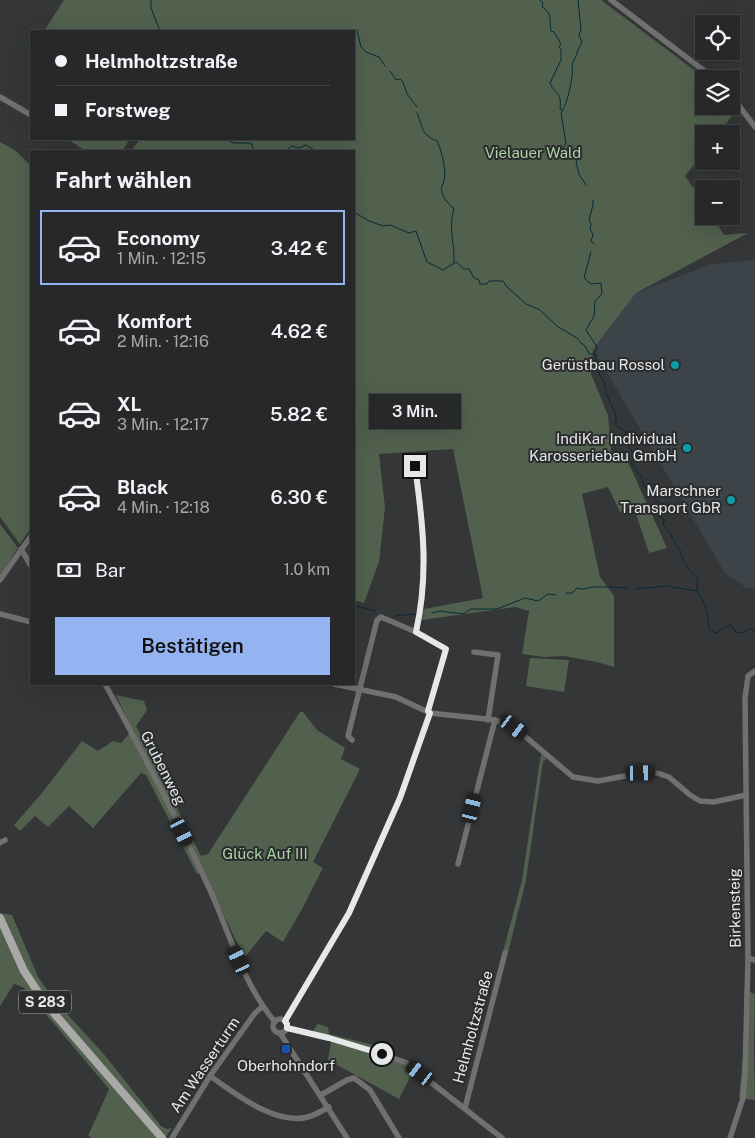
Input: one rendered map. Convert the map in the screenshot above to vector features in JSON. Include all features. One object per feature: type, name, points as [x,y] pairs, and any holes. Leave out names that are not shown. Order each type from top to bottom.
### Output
[{"type":"main road","name":"S 283","points":[[1,921],[34,988],[162,1138]]},
{"type":"street","points":[[611,0],[703,70]]},
{"type":"street","points":[[0,97],[30,114]]},
{"type":"street","points":[[740,107],[755,127]]},
{"type":"street","points":[[415,466],[424,532],[421,608],[416,632]]},
{"type":"street","points":[[0,580],[30,537]]},
{"type":"street","points":[[21,549],[30,564]]},
{"type":"street","points":[[0,614],[30,622]]},
{"type":"street","points":[[285,1021],[349,913],[400,798],[429,712],[446,649],[416,632],[381,617],[377,620],[348,736],[352,740]]},
{"type":"street","points":[[458,864],[491,720],[498,655],[474,652]]},
{"type":"street","name":"Birkensteig","points":[[730,1138],[743,1098],[745,1075],[748,958],[745,698],[748,676],[755,671]]},
{"type":"street","name":"Grubenweg","points":[[106,685],[198,864],[233,947],[262,1007],[275,1022]]},
{"type":"street","points":[[338,685],[396,697],[429,712],[491,720],[514,727],[573,776],[598,781],[641,773],[657,773],[669,777],[700,801],[714,802],[746,795]]},
{"type":"street","name":"Helmholtzstraße","points":[[465,1108],[505,953]]},
{"type":"street","points":[[748,958],[755,960]]},
{"type":"street","name":"Am Wasserturm","points":[[172,1138],[210,1076],[255,1013],[262,1007]]},
{"type":"street","points":[[285,1021],[280,1019],[275,1022],[274,1029],[280,1033],[329,1107],[347,1138]]},
{"type":"street","points":[[280,1033],[284,1032],[287,1028],[285,1021]]},
{"type":"street","name":"Helmholtzstraße","points":[[287,1028],[329,1038],[405,1062],[502,1138]]},
{"type":"street","points":[[210,1076],[240,1097],[268,1113],[292,1119],[308,1117],[329,1107]]},
{"type":"street","points":[[321,1095],[354,1078],[370,1090],[399,1138]]},
{"type":"shaded area","points":[[755,260],[755,589],[745,587],[725,573],[593,349],[636,293],[711,264]]},
{"type":"green space","name":"Vielauer Wald","points":[[64,0],[601,0],[695,71],[695,115],[733,115],[725,125],[695,125],[695,163],[685,176],[695,191],[695,225],[718,225],[724,235],[748,233],[636,293],[593,349],[591,374],[608,415],[612,460],[628,462],[667,548],[649,553],[633,505],[620,512],[608,487],[582,494],[600,577],[614,596],[614,667],[564,656],[545,657],[522,654],[529,611],[515,607],[422,620],[424,609],[483,598],[453,449],[379,454],[385,507],[379,562],[364,603],[355,600],[355,150],[132,150],[139,140],[355,140],[355,30],[45,30]]},
{"type":"green space","points":[[69,140],[129,140],[123,150],[84,150]]},
{"type":"green space","points":[[0,142],[16,151],[30,165],[30,529],[20,544],[0,517]]},
{"type":"green space","points":[[0,524],[18,548],[0,576]]},
{"type":"green space","points":[[530,658],[569,660],[564,692],[526,686]]},
{"type":"green space","name":"Glück Auf III","points":[[116,695],[144,701],[147,710],[136,726],[201,856],[208,854],[300,712],[303,712],[317,730],[345,748],[341,759],[360,769],[313,862],[323,868],[283,942],[266,931],[244,958],[203,870],[197,874],[146,775],[141,773],[93,828],[69,806],[48,827],[35,816],[20,831],[14,825],[42,793],[82,741],[98,751],[113,741],[121,743],[132,730]]},
{"type":"green space","points":[[541,754],[547,759],[543,761],[526,880],[508,953],[503,952],[522,880]]},
{"type":"green space","points":[[0,913],[12,915],[38,977],[56,1002],[103,1053],[161,1126],[167,1129],[172,1128],[165,1138],[92,1138],[88,1136],[109,1089],[23,987],[14,984],[0,1006]]},
{"type":"green space","points":[[744,990],[755,994],[755,1100],[739,1098],[745,1037]]},
{"type":"green space","points":[[318,1024],[328,1027],[329,1034],[390,1049],[387,1059],[404,1064],[413,1071],[399,1099],[328,1060],[331,1042],[329,1036],[313,1031]]},
{"type":"waterway","points":[[151,0],[151,8],[160,30]]},
{"type":"waterway","points":[[540,0],[543,3],[542,7],[548,12],[550,17],[551,31],[554,32],[561,44],[559,47],[561,50],[561,60],[550,83],[559,96],[560,109],[562,110]]},
{"type":"waterway","points":[[578,0],[581,29],[579,35],[582,42],[572,64],[570,89],[561,113],[566,143],[563,149],[579,157],[576,162],[579,174],[586,185]]},
{"type":"waterway","points":[[357,30],[361,47],[366,52],[379,57],[385,66]]},
{"type":"waterway","points":[[390,71],[396,80],[400,79],[403,82],[407,94],[417,107]]},
{"type":"waterway","points":[[417,113],[423,130],[428,136],[437,141],[442,154],[445,177],[441,190],[445,199],[454,209],[452,216],[454,262]]},
{"type":"waterway","points":[[227,140],[234,143],[251,143],[254,150]]},
{"type":"waterway","points":[[287,150],[292,146],[299,148],[306,145],[313,150]]},
{"type":"waterway","points":[[593,200],[589,220],[593,235],[591,241],[594,244]]},
{"type":"waterway","points":[[355,213],[369,221],[383,226],[390,225],[409,233],[416,231],[427,262],[443,270],[456,262],[464,269],[469,269],[474,278],[479,280],[480,284],[487,284],[489,281],[503,281],[526,304],[540,310],[557,326],[577,338],[585,346],[589,354],[595,354],[600,376],[616,414],[616,425],[626,432],[623,438],[636,457],[632,461],[632,465],[637,473],[641,475],[648,493],[663,505],[659,513],[664,520],[663,524],[680,550],[687,566],[698,579],[697,591],[706,609],[709,629],[716,633],[724,627],[731,625],[736,632],[742,633],[750,628],[755,632]]},
{"type":"waterway","points":[[591,252],[584,278],[591,284],[601,283],[602,294],[595,301],[594,316],[586,330],[597,347],[595,353]]},
{"type":"waterway","points":[[635,589],[667,586],[697,591]]},
{"type":"waterway","points":[[566,593],[572,593],[577,588],[626,588]]},
{"type":"waterway","points":[[432,613],[440,611],[463,614],[471,609],[497,609],[525,598],[538,601],[548,594],[556,595]]},
{"type":"waterway","points":[[355,605],[375,611]]},
{"type":"waterway","points":[[395,616],[416,614]]},
{"type":"place","name":"Gerüstbau Rossol","points":[[675,365]]},
{"type":"place","name":"IndiKar Individual Karosseriebau GmbH","points":[[687,448]]},
{"type":"place","name":"Marschner Transport GbR","points":[[731,500]]},
{"type":"place","name":"Oberhohndorf","points":[[286,1049]]},
{"type":"route","points":[[382,1054],[287,1028],[285,1021],[349,913],[400,798],[430,713],[428,711],[446,649],[416,632],[421,608],[424,532],[415,466]]}]
